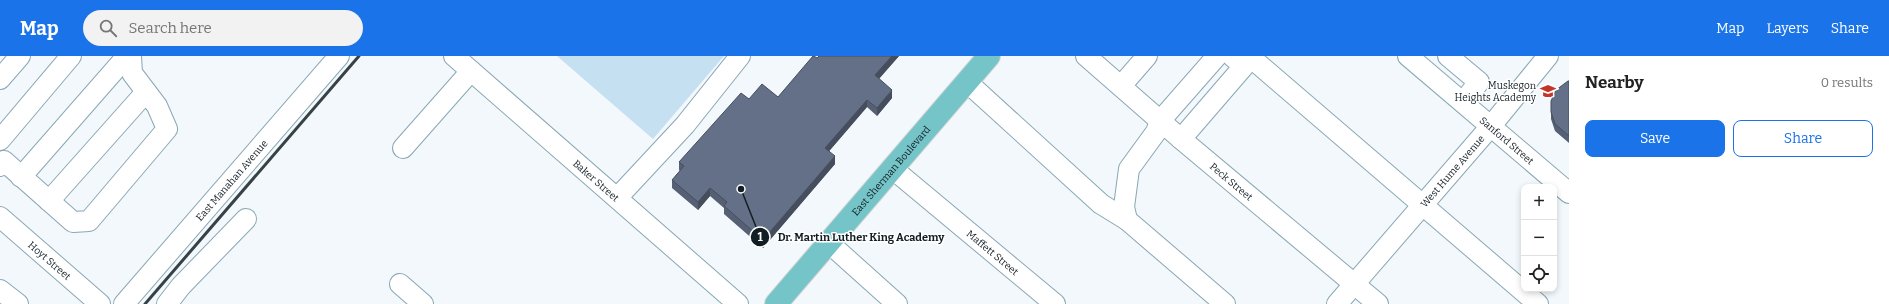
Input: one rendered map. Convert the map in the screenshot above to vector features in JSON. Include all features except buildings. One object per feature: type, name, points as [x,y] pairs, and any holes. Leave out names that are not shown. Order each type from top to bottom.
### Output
[{"type":"main road","name":"East Sherman Boulevard","points":[[776,304],[894,169],[989,56]]},
{"type":"street","points":[[0,79],[20,56]]},
{"type":"street","points":[[0,140],[71,56]]},
{"type":"street","points":[[21,177],[127,56]]},
{"type":"street","points":[[1,161],[73,222],[89,221],[167,129],[157,106],[132,73],[131,56]]},
{"type":"street","name":"East Manahan Avenue","points":[[124,304],[339,56]]},
{"type":"street","name":"Baker Street","points":[[454,56],[474,65],[617,198],[738,304]]},
{"type":"street","points":[[617,198],[685,125],[740,56]]},
{"type":"street","name":"Peck Street","points":[[1086,56],[1181,139],[1378,304]]},
{"type":"street","points":[[1121,86],[1147,56]]},
{"type":"street","points":[[1127,220],[1124,207],[1129,169],[1156,132],[1160,121],[1217,56]]},
{"type":"street","points":[[1181,139],[1244,66],[1232,56]]},
{"type":"street","points":[[1249,56],[1538,304]]},
{"type":"street","name":"Sanford Street","points":[[1408,56],[1569,193]]},
{"type":"street","points":[[1448,56],[1479,82],[1463,102]]},
{"type":"street","name":"West Hume Avenue","points":[[1337,304],[1491,126],[1548,56]]},
{"type":"street","points":[[403,148],[474,65]]},
{"type":"street","points":[[967,82],[1101,204],[1127,220],[1225,304]]},
{"type":"street","points":[[49,201],[146,92]]},
{"type":"street","name":"Maffett Street","points":[[894,169],[1055,304]]},
{"type":"street","name":"Hoyt Street","points":[[0,217],[100,304]]},
{"type":"street","points":[[167,304],[181,286],[246,219]]},
{"type":"street","points":[[829,243],[897,304]]},
{"type":"street","points":[[400,284],[423,304]]},
{"type":"street","points":[[0,290],[18,304]]},
{"type":"shaded area","points":[[557,56],[724,56],[653,139]]},
{"type":"railway","points":[[145,304],[359,56]]},
{"type":"place","name":"Muskegon Heights Academy","points":[[1548,91]]},
{"type":"place","name":"Dr. Martin Luther King Academy","points":[[741,189]]}]
